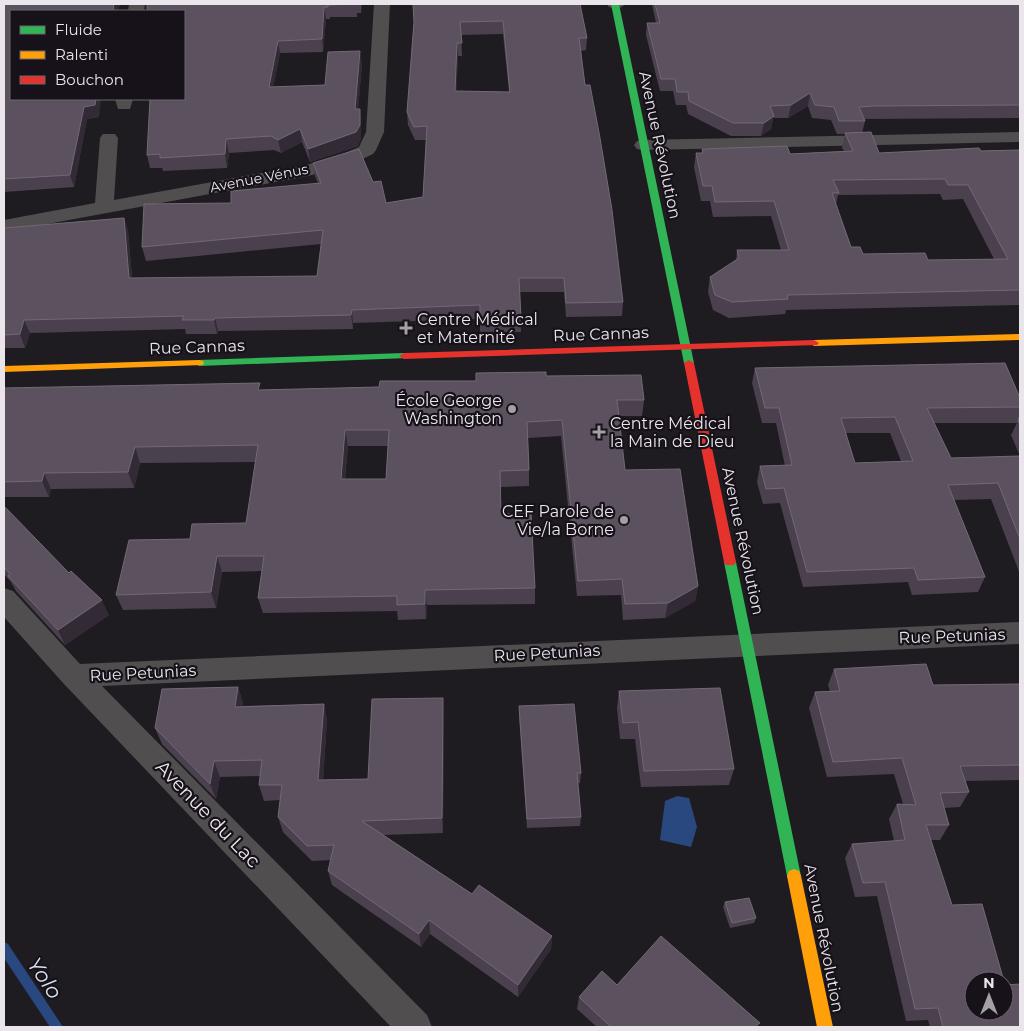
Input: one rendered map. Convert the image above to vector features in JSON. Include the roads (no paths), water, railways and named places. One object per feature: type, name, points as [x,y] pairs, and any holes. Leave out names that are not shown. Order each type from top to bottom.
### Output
[{"type":"street","name":"Avenue Vénus","points":[[4,226],[308,170],[345,160],[366,150],[375,132],[382,4]]},
{"type":"street","name":"Avenue Révolution","points":[[617,4],[643,145],[748,644],[825,1027]]},
{"type":"street","points":[[643,145],[1020,137]]},
{"type":"street","points":[[104,207],[109,138]]},
{"type":"street","name":"Rue Cannas","points":[[4,369],[1020,337]]},
{"type":"street","name":"Avenue du Lac","points":[[4,599],[74,676],[414,1027]]},
{"type":"street","name":"Rue Petunias","points":[[74,676],[1020,633]]},
{"type":"water","points":[[677,796],[689,798],[697,827],[691,847],[660,840],[665,801]]},
{"type":"waterway","name":"Yolo","points":[[4,948],[57,1027]]},
{"type":"place","name":"Centre Médical et Maternité","points":[[406,328]]},
{"type":"place","name":"École George Washington","points":[[512,409]]},
{"type":"place","name":"Centre Médical la Main de Dieu","points":[[599,432]]},
{"type":"place","name":"CEF Parole de Vie/la Borne","points":[[624,520]]}]
